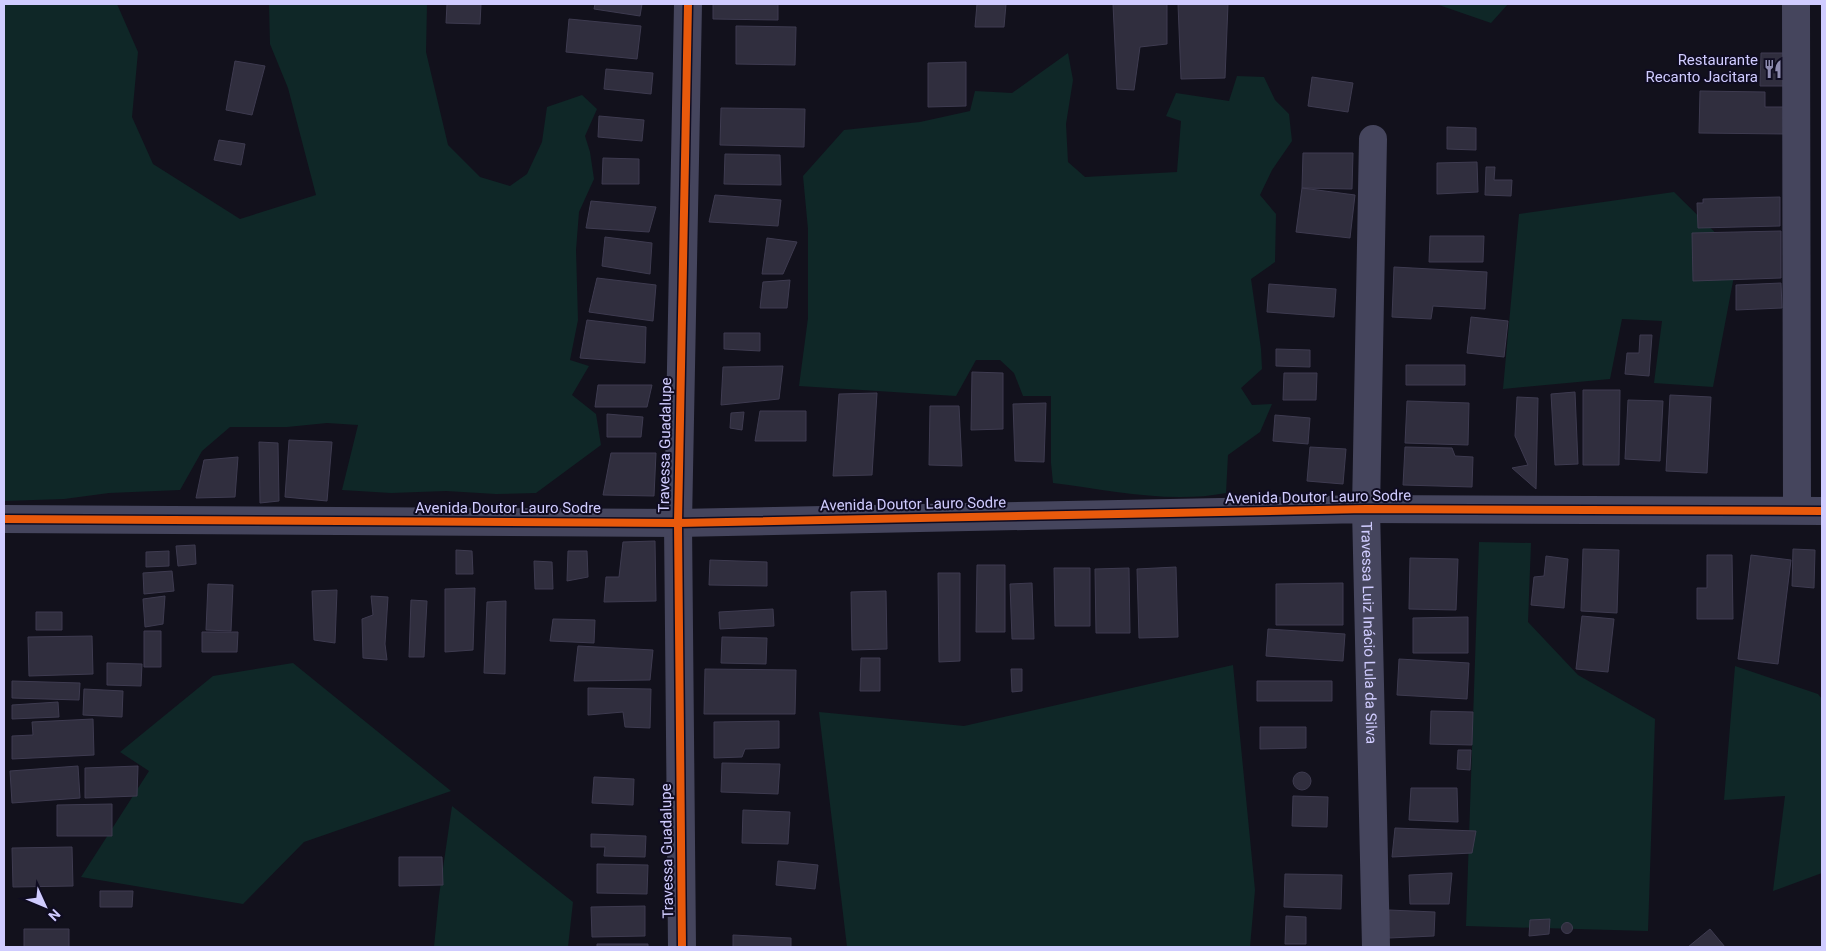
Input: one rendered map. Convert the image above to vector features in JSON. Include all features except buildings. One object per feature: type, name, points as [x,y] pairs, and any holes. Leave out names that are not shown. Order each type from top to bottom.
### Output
[{"type":"street","name":"Travessa Guadalupe","points":[[682,947],[678,523],[688,4]]},
{"type":"street","points":[[1796,4],[1810,511]]},
{"type":"street","name":"Travessa Luiz Inácio Lula da Silva","points":[[1373,139],[1366,509],[1376,947]]},
{"type":"street","name":"Avenida Doutor Lauro Sodre","points":[[4,519],[678,523],[1366,509],[1810,511]]},
{"type":"green space","points":[[4,4],[117,4],[138,52],[132,117],[153,164],[240,219],[316,195],[288,88],[270,44],[269,4],[427,4],[426,52],[448,145],[480,177],[510,186],[527,174],[542,142],[547,107],[582,95],[597,109],[585,136],[590,152],[594,179],[579,212],[576,250],[578,320],[570,360],[589,366],[572,395],[596,414],[601,445],[536,493],[496,494],[446,491],[391,493],[342,490],[358,425],[327,423],[287,427],[230,427],[202,451],[180,490],[109,493],[64,499],[4,501]]},
{"type":"green space","points":[[1436,4],[1508,4],[1491,23]]},
{"type":"green space","points":[[1068,53],[1073,80],[1066,124],[1068,162],[1085,177],[1177,172],[1181,121],[1166,116],[1176,93],[1229,101],[1237,76],[1264,77],[1275,100],[1289,114],[1292,141],[1272,170],[1260,195],[1276,214],[1275,262],[1251,279],[1262,369],[1241,388],[1252,405],[1272,404],[1260,432],[1228,455],[1226,493],[1205,496],[1161,497],[1053,483],[1051,463],[1051,396],[1023,396],[1014,373],[1000,360],[976,360],[956,396],[799,386],[808,318],[808,229],[803,176],[844,130],[920,122],[970,111],[975,91],[1012,93]]},
{"type":"green space","points":[[1674,192],[1738,255],[1713,387],[1654,383],[1662,321],[1622,319],[1610,379],[1503,389],[1519,214]]},
{"type":"green space","points":[[1479,542],[1531,543],[1528,622],[1578,675],[1655,719],[1648,931],[1466,926]]},
{"type":"green space","points":[[293,663],[451,791],[304,842],[243,904],[81,877],[149,771],[120,752],[213,676]]},
{"type":"green space","points":[[1233,665],[1255,890],[1250,947],[847,947],[819,712],[964,726]]},
{"type":"green space","points":[[1735,666],[1818,694],[1822,699],[1822,873],[1773,891],[1785,796],[1724,800]]},
{"type":"green space","points":[[452,806],[573,902],[568,947],[434,947]]},
{"type":"cycle path","points":[[682,947],[678,523],[688,4]]},
{"type":"cycle path","points":[[4,519],[678,523],[1366,509],[1822,511]]},
{"type":"place","name":"Restaurante Recanto Jacitara","points":[[1773,69]]}]
